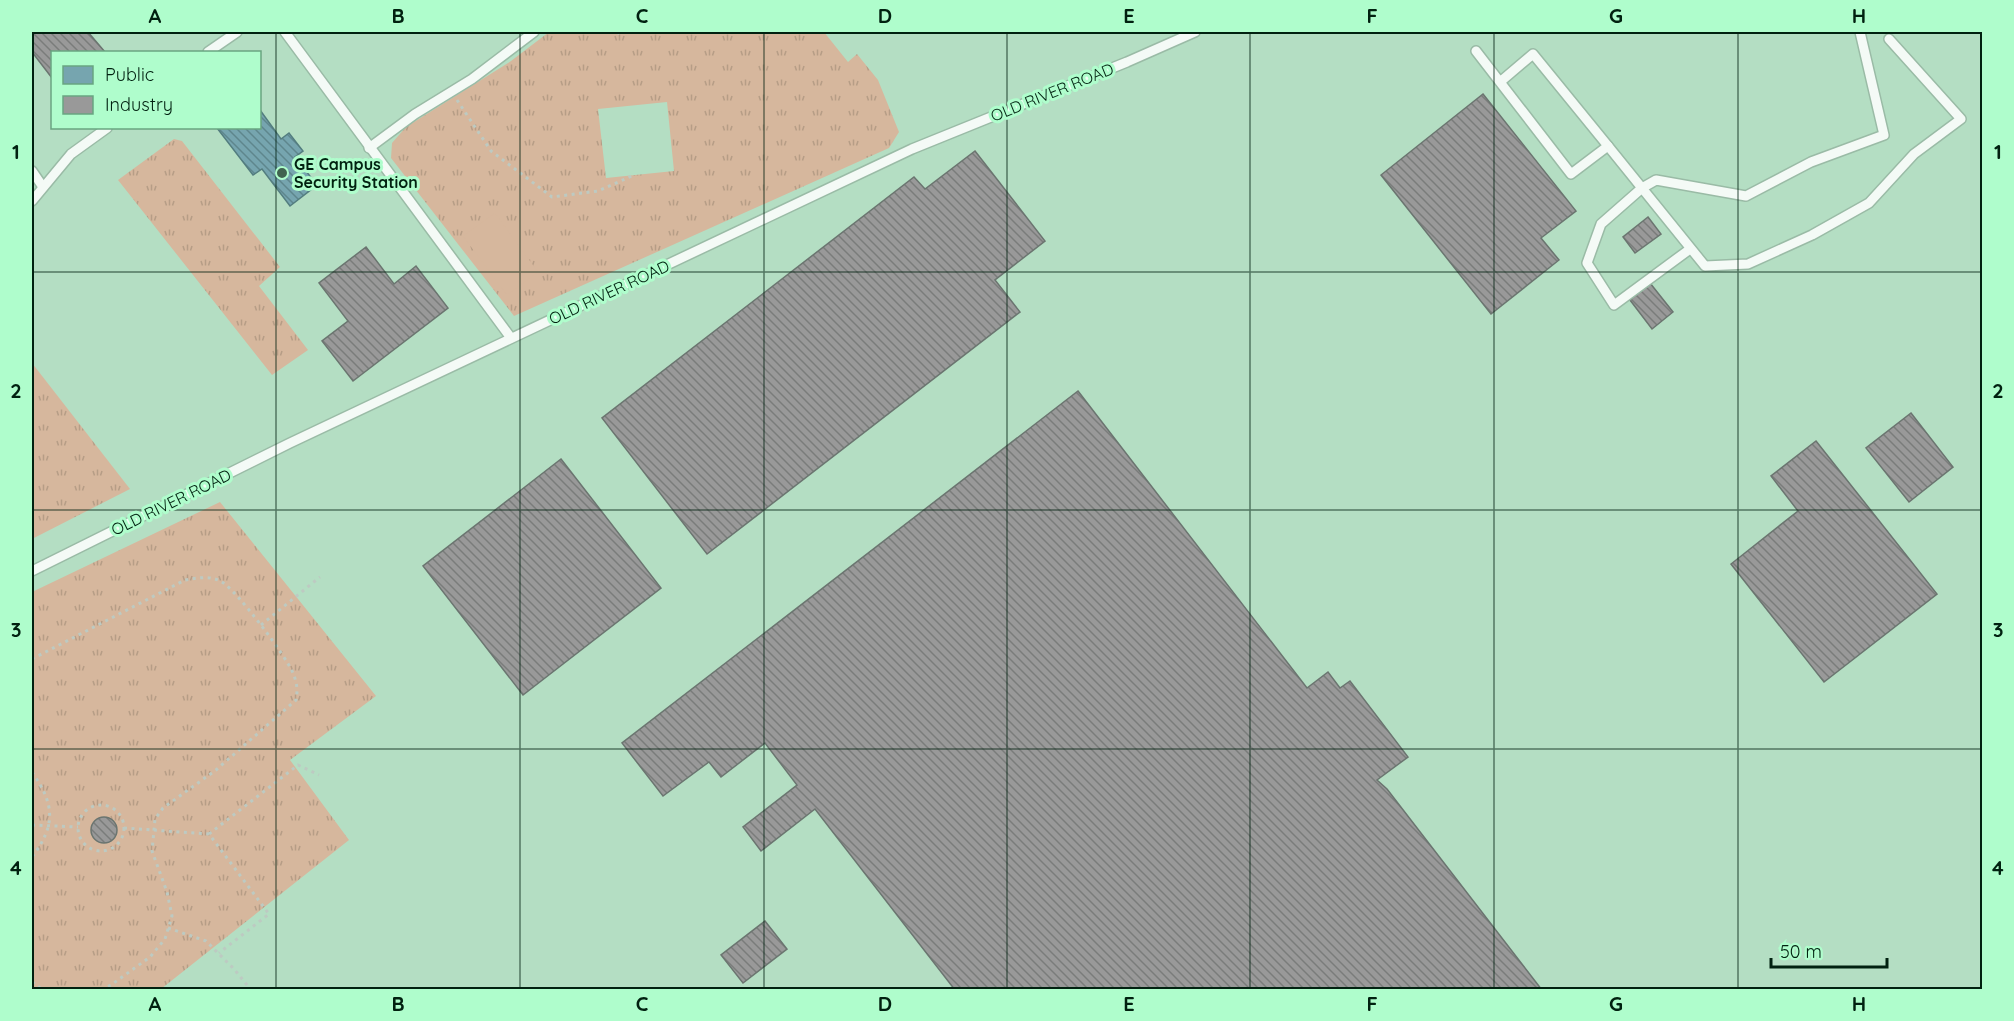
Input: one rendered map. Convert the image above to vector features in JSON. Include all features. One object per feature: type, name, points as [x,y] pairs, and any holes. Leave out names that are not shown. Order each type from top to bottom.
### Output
[{"type":"lane","points":[[209,51],[237,32]]},
{"type":"lane","points":[[285,32],[511,338]]},
{"type":"lane","points":[[369,148],[415,114],[492,64],[534,32]]},
{"type":"lane","name":"OLD RIVER ROAD","points":[[32,571],[290,442],[912,149],[1195,32]]},
{"type":"lane","points":[[1690,249],[1614,305],[1587,263],[1601,224],[1642,188],[1656,180],[1746,196],[1811,162],[1884,135],[1860,32]]},
{"type":"lane","points":[[1500,82],[1533,54],[1705,266],[1748,264],[1812,235],[1869,203],[1914,154],[1961,119],[1889,39]]},
{"type":"lane","points":[[1476,51],[1571,174],[1608,146]]},
{"type":"lane","points":[[32,201],[71,154],[106,129]]},
{"type":"lane","points":[[32,171],[43,187]]},
{"type":"path","points":[[452,92],[491,151],[552,196],[598,191],[634,175]]},
{"type":"path","points":[[32,659],[185,580],[206,576],[221,581],[261,625],[293,672],[298,689],[296,700],[216,770],[163,808],[155,819],[152,851],[167,892],[171,916],[165,939],[150,957],[111,985],[100,990]]},
{"type":"path","points":[[261,625],[320,576]]},
{"type":"path","points":[[124,828],[209,834],[298,765],[319,775]]},
{"type":"path","points":[[32,772],[48,801],[48,826],[45,840],[32,857]]},
{"type":"path","points":[[101,805],[114,810],[123,821],[124,828],[119,841],[114,846],[100,850],[87,846],[79,834],[78,827],[83,814],[94,806],[101,805]]},
{"type":"path","points":[[32,825],[78,827]]},
{"type":"path","points":[[209,834],[269,914],[219,953]]},
{"type":"path","points":[[168,928],[206,941],[251,990]]},
{"type":"path","points":[[32,982],[43,990]]},
{"type":"green space","points":[[549,32],[824,32],[848,62],[857,54],[878,80],[899,132],[889,148],[514,316],[391,158],[392,143],[406,127],[511,61]],"holes":[[[667,102],[674,171],[606,178],[598,109]]]},
{"type":"green space","points":[[174,139],[182,141],[280,267],[259,286],[308,350],[272,375],[118,180]]},
{"type":"green space","points":[[495,213],[538,272],[507,295],[463,236]]},
{"type":"green space","points":[[32,363],[130,489],[32,539]]},
{"type":"green space","points":[[220,502],[376,696],[290,760],[349,840],[161,989],[32,989],[32,592]]},
{"type":"building: Public","points":[[261,111],[281,139],[289,133],[303,151],[295,157],[317,185],[290,206],[262,169],[253,175],[218,129],[261,129]]},
{"type":"building: Industry","points":[[32,32],[88,32],[104,51],[51,51],[51,77],[32,52]]},
{"type":"building: Industry","points":[[1483,94],[1576,211],[1541,238],[1559,260],[1491,314],[1381,175]]},
{"type":"building: Industry","points":[[975,151],[1045,241],[995,280],[1020,312],[707,554],[602,418],[914,177],[925,189]]},
{"type":"building: Industry","points":[[1648,217],[1661,234],[1635,253],[1623,237]]},
{"type":"building: Industry","points":[[366,247],[394,284],[416,266],[448,308],[353,381],[322,341],[348,321],[319,283]]},
{"type":"building: Industry","points":[[1650,283],[1673,312],[1652,329],[1630,300]]},
{"type":"building: Industry","points":[[1078,391],[1307,688],[1328,672],[1340,688],[1350,681],[1408,757],[1377,780],[1387,789],[1542,990],[955,990],[815,809],[761,851],[743,827],[797,785],[765,743],[721,777],[709,762],[663,796],[622,743]]},
{"type":"building: Industry","points":[[1911,413],[1953,467],[1909,502],[1866,448]]},
{"type":"building: Industry","points":[[1816,441],[1937,594],[1824,682],[1731,564],[1798,511],[1771,476]]},
{"type":"building: Industry","points":[[561,459],[661,588],[523,695],[423,566]]},
{"type":"building: Industry","points":[[104,817],[113,821],[117,830],[113,839],[104,843],[95,839],[91,830],[95,821]]},
{"type":"building: Industry","points":[[765,921],[787,949],[743,983],[721,955]]},
{"type":"place","name":"GE Campus Security Station","points":[[282,173]]}]
